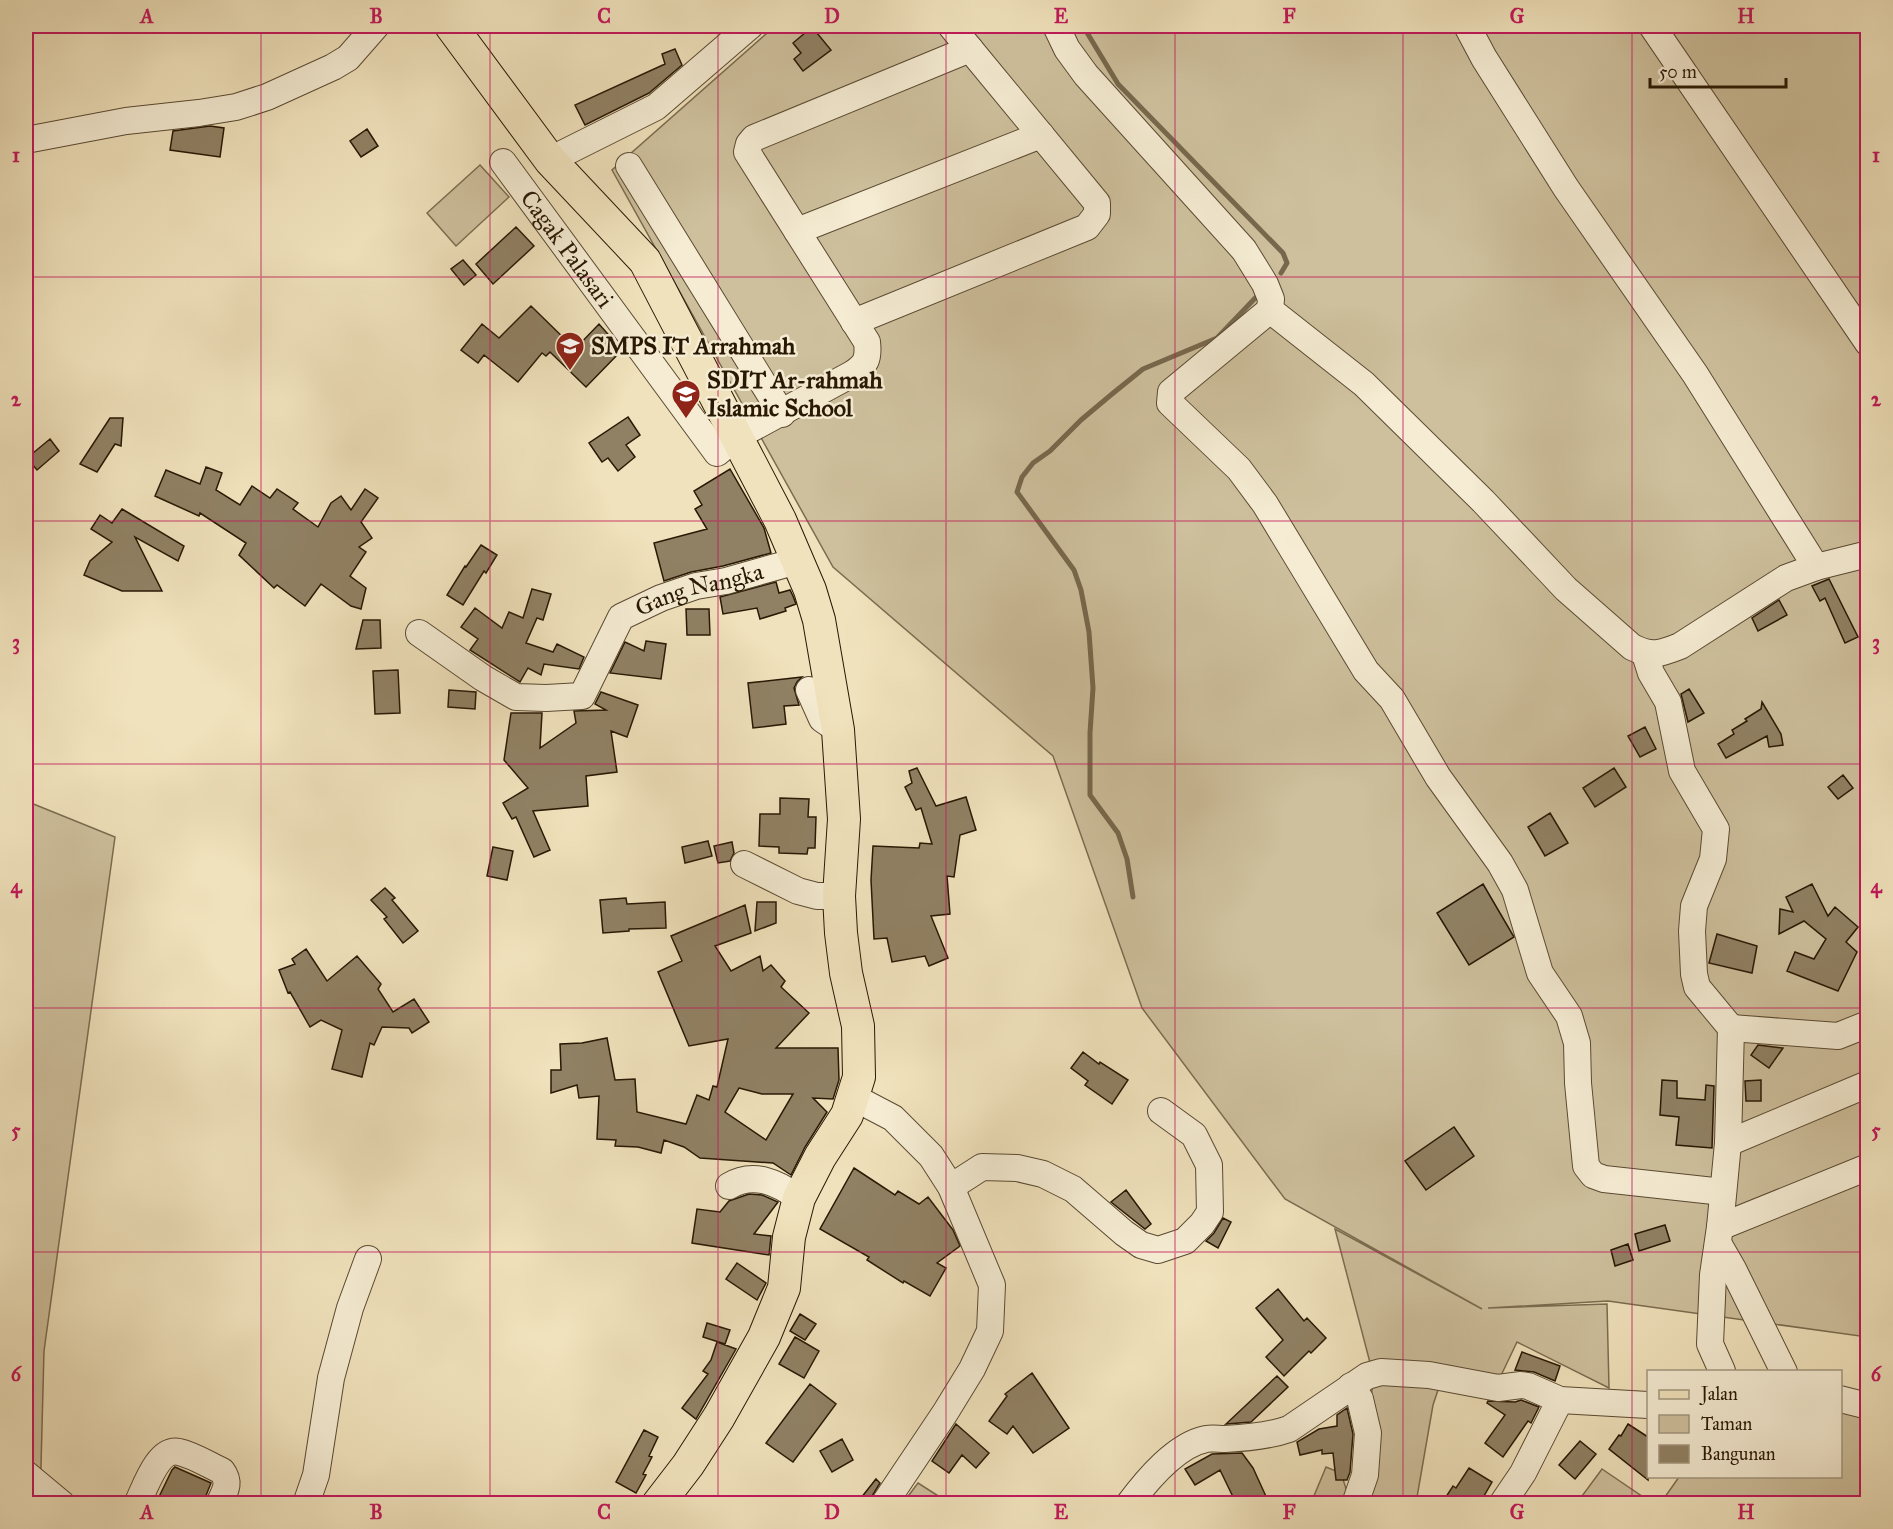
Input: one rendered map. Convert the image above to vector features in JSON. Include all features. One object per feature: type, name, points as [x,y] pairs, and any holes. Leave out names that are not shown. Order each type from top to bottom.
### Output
[{"type":"main road","points":[[451,26],[550,160],[645,261],[726,445],[780,520],[810,590],[819,620],[838,730],[844,819],[839,896],[841,933],[846,973],[858,1026],[859,1077],[847,1116],[820,1157],[799,1198],[789,1237],[784,1288],[764,1337],[713,1426],[688,1465],[658,1503]]},
{"type":"street","points":[[26,140],[126,121],[200,113],[267,97],[348,58],[376,26]]},
{"type":"street","points":[[550,160],[656,107],[750,26]]},
{"type":"street","points":[[854,322],[1087,227],[1096,214],[1097,203],[951,26]]},
{"type":"street","points":[[1057,26],[1067,48],[1086,75],[1244,250],[1269,298],[1364,384],[1483,501],[1566,589],[1632,647],[1645,654],[1661,654],[1680,645],[1786,578],[1816,567],[1868,554]]},
{"type":"street","points":[[1467,26],[1566,188],[1695,374],[1816,567]]},
{"type":"street","points":[[1652,26],[1868,343]]},
{"type":"street","points":[[726,445],[865,366],[869,356],[867,342],[747,152],[749,144],[754,138],[970,50]]},
{"type":"street","points":[[797,231],[1041,135]]},
{"type":"street","name":"Cagak Palasari","points":[[502,162],[726,445]]},
{"type":"street","points":[[629,166],[782,414]]},
{"type":"street","points":[[1269,298],[1171,392],[1170,403],[1239,469],[1265,504],[1366,671],[1392,699],[1438,777],[1500,863],[1515,890],[1540,973],[1569,1016],[1577,1043],[1578,1083],[1586,1166],[1593,1175],[1604,1179],[1723,1192]]},
{"type":"street","name":"Gang Nangka","points":[[419,633],[483,678],[516,697],[582,696],[621,617],[661,598],[696,586],[726,581],[797,561]]},
{"type":"street","points":[[1645,654],[1651,673],[1668,702],[1682,771],[1716,828],[1713,859],[1694,906],[1692,931],[1694,974],[1698,987],[1731,1028],[1728,1143],[1713,1275],[1710,1344],[1721,1370]]},
{"type":"street","points":[[809,690],[822,719],[838,730]]},
{"type":"street","points":[[744,864],[798,891],[817,896],[839,896]]},
{"type":"street","points":[[1731,1028],[1838,1036],[1868,1024]]},
{"type":"street","points":[[1728,1143],[1868,1084]]},
{"type":"street","points":[[853,1097],[893,1118],[931,1156],[951,1187],[992,1285],[990,1331],[972,1369],[884,1503]]},
{"type":"street","points":[[951,1187],[982,1167],[1017,1168],[1043,1174],[1073,1190],[1141,1245],[1158,1250],[1185,1241],[1210,1212],[1209,1165],[1194,1135],[1161,1111]]},
{"type":"street","points":[[1719,1235],[1868,1167]]},
{"type":"street","points":[[729,1186],[741,1179],[755,1179],[772,1183],[799,1198]]},
{"type":"street","points":[[1719,1235],[1784,1370]]},
{"type":"street","points":[[306,1503],[316,1475],[331,1378],[350,1308],[368,1259]]},
{"type":"street","points":[[1129,1503],[1151,1476],[1193,1443],[1208,1438],[1246,1438],[1279,1433],[1289,1429],[1367,1376],[1381,1372],[1429,1375],[1498,1388],[1521,1385],[1560,1400],[1647,1405]]},
{"type":"street","points":[[1352,1386],[1360,1399],[1368,1433],[1365,1475],[1355,1503]]},
{"type":"street","points":[[1502,1503],[1523,1473],[1560,1400]]},
{"type":"street","points":[[1842,1400],[1868,1406]]},
{"type":"street","points":[[137,1503],[160,1459],[166,1452],[178,1451],[222,1471],[227,1477],[228,1484],[219,1503]]},
{"type":"street","points":[[26,1474],[62,1503]]},
{"type":"green space","points":[[775,26],[1867,26],[1867,1337],[1608,1301],[1488,1308],[1607,1304],[1609,1388],[1517,1342],[1497,1384],[1444,1372],[1433,1405],[1416,1503],[1311,1503],[1326,1467],[1341,1473],[1348,1495],[1365,1492],[1373,1374],[1335,1229],[1482,1309],[1285,1199],[1142,1008],[1053,756],[833,567],[612,170]]},
{"type":"green space","points":[[480,165],[509,197],[456,246],[427,213]]},
{"type":"green space","points":[[26,801],[115,837],[44,1351],[40,1504],[26,1503]]},
{"type":"green space","points":[[1842,1409],[1867,1418],[1867,1503],[1660,1504],[1678,1478],[1842,1478]]},
{"type":"green space","points":[[1602,1469],[1652,1503],[1592,1503],[1582,1496]]},
{"type":"green space","points":[[918,1483],[946,1501],[960,1503],[903,1503]]},
{"type":"building","points":[[812,27],[831,50],[803,71],[794,59],[801,53],[793,43]]},
{"type":"building","points":[[675,49],[682,65],[649,93],[585,125],[575,105],[665,64],[662,54]]},
{"type":"building","points":[[210,126],[224,128],[220,157],[170,150],[173,131]]},
{"type":"building","points":[[367,129],[378,146],[361,157],[350,141]]},
{"type":"building","points":[[516,227],[534,246],[493,284],[476,264]]},
{"type":"building","points":[[463,260],[476,275],[464,285],[451,269]]},
{"type":"building","points":[[531,306],[575,349],[599,324],[622,350],[586,387],[550,352],[546,356],[542,353],[518,382],[484,355],[478,363],[461,350],[482,324],[499,338]]},
{"type":"building","points":[[628,417],[640,435],[626,445],[635,457],[618,471],[608,458],[602,462],[589,443]]},
{"type":"building","points":[[110,418],[123,418],[121,446],[115,444],[97,472],[80,464]]},
{"type":"building","points":[[50,439],[59,451],[37,470],[27,458]]},
{"type":"building","points":[[206,467],[222,473],[216,490],[240,505],[252,486],[270,498],[277,489],[298,503],[293,509],[318,527],[331,503],[341,496],[351,510],[365,489],[378,498],[361,522],[372,538],[359,547],[366,552],[350,576],[366,588],[361,609],[351,606],[321,584],[305,606],[277,585],[274,588],[239,555],[246,543],[200,513],[199,516],[155,496],[166,470],[200,484]]},
{"type":"building","points":[[730,469],[764,528],[771,553],[691,572],[664,581],[654,543],[707,529],[695,509],[702,505],[694,491]]},
{"type":"building","points":[[122,509],[184,546],[178,561],[135,537],[162,591],[122,591],[84,575],[90,561],[112,542],[91,529],[100,515],[112,523]]},
{"type":"building","points":[[481,545],[497,555],[463,605],[447,595]]},
{"type":"building","points":[[1829,579],[1858,637],[1845,643],[1825,598],[1820,601],[1812,586]]},
{"type":"building","points":[[776,582],[779,593],[790,590],[796,604],[785,608],[786,611],[760,619],[757,608],[723,614],[720,597]]},
{"type":"building","points":[[532,589],[551,594],[543,620],[537,618],[526,643],[553,652],[557,644],[584,657],[579,669],[544,664],[541,675],[528,668],[520,682],[470,650],[478,639],[461,627],[475,608],[502,628],[509,612],[523,618]]},
{"type":"building","points":[[1779,600],[1787,615],[1758,631],[1752,618]]},
{"type":"building","points":[[686,609],[709,609],[710,635],[687,635]]},
{"type":"building","points":[[363,620],[380,620],[381,648],[356,649]]},
{"type":"building","points":[[646,641],[666,644],[661,679],[610,673],[625,642],[644,651]]},
{"type":"building","points":[[398,670],[400,713],[375,714],[373,671]]},
{"type":"building","points":[[802,677],[794,688],[799,705],[784,706],[786,724],[753,728],[748,683]]},
{"type":"building","points":[[1689,689],[1704,713],[1688,722],[1681,694]]},
{"type":"building","points":[[449,690],[476,692],[475,709],[448,707]]},
{"type":"building","points":[[601,692],[638,705],[627,737],[611,731],[617,772],[586,776],[588,806],[533,811],[550,850],[534,857],[516,817],[512,819],[503,803],[528,788],[504,760],[511,713],[542,713],[540,748],[576,723],[574,711],[606,710],[595,704]]},
{"type":"building","points":[[1762,702],[1781,734],[1783,745],[1769,747],[1767,736],[1726,758],[1718,744],[1734,734],[1732,730],[1747,721],[1745,719],[1761,709]]},
{"type":"building","points":[[1645,727],[1656,749],[1640,757],[1628,736]]},
{"type":"building","points":[[917,768],[936,806],[966,797],[976,830],[960,835],[954,877],[947,876],[950,914],[931,916],[948,958],[929,966],[925,956],[892,962],[887,938],[874,939],[871,880],[873,846],[919,848],[920,843],[932,844],[921,808],[916,810],[905,787],[912,783],[909,771]]},
{"type":"building","points":[[1614,768],[1626,787],[1595,807],[1583,788]]},
{"type":"building","points":[[1843,775],[1853,788],[1838,799],[1828,787]]},
{"type":"building","points":[[780,798],[809,799],[808,817],[816,817],[815,848],[808,848],[807,854],[779,853],[779,847],[759,846],[760,814],[780,814]]},
{"type":"building","points":[[1550,813],[1568,843],[1545,856],[1528,827]]},
{"type":"building","points":[[708,841],[712,856],[685,863],[682,847]]},
{"type":"building","points":[[732,842],[734,853],[730,861],[718,863],[714,846]]},
{"type":"building","points":[[493,847],[513,851],[507,880],[487,876]]},
{"type":"building","points":[[1483,884],[1514,937],[1469,965],[1437,913]]},
{"type":"building","points":[[1812,884],[1828,916],[1835,907],[1858,927],[1846,942],[1857,952],[1838,991],[1787,971],[1795,952],[1814,959],[1826,939],[1804,921],[1779,934],[1780,909],[1793,912],[1786,897]]},
{"type":"building","points":[[385,888],[395,898],[392,900],[418,931],[403,943],[384,919],[387,917],[371,900]]},
{"type":"building","points":[[626,898],[627,904],[665,902],[666,928],[629,929],[629,931],[603,933],[600,900]]},
{"type":"building","points":[[757,902],[776,902],[776,923],[755,931]]},
{"type":"building","points":[[745,905],[751,933],[715,946],[731,971],[760,956],[763,971],[771,965],[785,981],[781,987],[809,1013],[776,1048],[838,1048],[839,1080],[833,1099],[813,1098],[827,1112],[791,1175],[773,1163],[700,1158],[684,1147],[664,1140],[661,1153],[638,1147],[615,1146],[616,1140],[597,1139],[599,1096],[579,1098],[577,1085],[551,1093],[551,1070],[561,1070],[560,1044],[607,1038],[615,1080],[635,1079],[637,1112],[686,1124],[697,1095],[709,1100],[713,1086],[717,1087],[728,1039],[689,1046],[658,972],[682,961],[671,936]],"holes":[[[739,1088],[762,1094],[793,1094],[766,1140],[725,1112]]]},
{"type":"building","points":[[1717,934],[1757,946],[1752,973],[1709,963]]},
{"type":"building","points":[[306,949],[327,981],[357,956],[381,984],[378,989],[393,1012],[414,999],[429,1022],[412,1033],[409,1028],[382,1027],[374,1045],[370,1043],[362,1077],[332,1069],[342,1030],[321,1020],[310,1027],[290,992],[288,993],[279,970],[295,964],[292,959]]},
{"type":"building","points":[[1758,1045],[1783,1048],[1769,1068],[1751,1055]]},
{"type":"building","points":[[1083,1052],[1128,1080],[1112,1104],[1085,1085],[1088,1081],[1071,1068]]},
{"type":"building","points":[[1662,1080],[1677,1081],[1677,1098],[1705,1100],[1706,1085],[1714,1086],[1712,1148],[1676,1145],[1679,1117],[1660,1115]]},
{"type":"building","points":[[1761,1080],[1761,1101],[1746,1101],[1745,1081]]},
{"type":"building","points":[[1454,1127],[1474,1156],[1426,1190],[1405,1161]]},
{"type":"building","points":[[854,1168],[895,1195],[898,1191],[919,1204],[928,1197],[953,1230],[960,1246],[937,1263],[946,1268],[930,1296],[904,1281],[903,1283],[867,1260],[869,1257],[820,1229]]},
{"type":"building","points":[[1126,1190],[1151,1224],[1145,1229],[1111,1202]]},
{"type":"building","points":[[749,1194],[762,1195],[778,1202],[754,1234],[771,1236],[769,1255],[692,1243],[697,1209],[720,1212],[729,1201]]},
{"type":"building","points":[[1223,1218],[1231,1222],[1218,1248],[1206,1241]]},
{"type":"building","points":[[1665,1225],[1670,1241],[1639,1251],[1635,1234]]},
{"type":"building","points":[[1628,1244],[1633,1260],[1615,1266],[1611,1250]]},
{"type":"building","points":[[737,1263],[766,1283],[757,1300],[726,1279]]},
{"type":"building","points":[[1278,1289],[1304,1321],[1307,1318],[1326,1338],[1284,1376],[1266,1357],[1283,1340],[1256,1308]]},
{"type":"building","points":[[800,1314],[816,1324],[805,1340],[790,1331]]},
{"type":"building","points":[[707,1323],[730,1330],[725,1344],[703,1337]]},
{"type":"building","points":[[795,1337],[819,1351],[804,1378],[779,1364]]},
{"type":"building","points":[[717,1342],[736,1349],[696,1419],[682,1408],[708,1374],[703,1371],[711,1360]]},
{"type":"building","points":[[1522,1352],[1560,1366],[1555,1381],[1534,1372],[1515,1370]]},
{"type":"building","points":[[1032,1373],[1069,1428],[1033,1453],[1013,1426],[1007,1434],[989,1421],[1007,1396],[1005,1394]]},
{"type":"building","points":[[1277,1376],[1288,1387],[1251,1422],[1226,1424]]},
{"type":"building","points":[[810,1384],[836,1404],[793,1462],[766,1443]]},
{"type":"building","points":[[1521,1400],[1539,1407],[1531,1423],[1528,1421],[1503,1457],[1485,1443],[1505,1415],[1487,1403],[1488,1401],[1515,1402]]},
{"type":"building","points":[[1347,1408],[1353,1434],[1350,1472],[1347,1480],[1336,1480],[1333,1453],[1322,1454],[1322,1450],[1300,1455],[1297,1442],[1319,1429],[1337,1426],[1337,1415]]},
{"type":"building","points":[[956,1424],[989,1453],[976,1468],[962,1455],[949,1473],[932,1461]]},
{"type":"building","points":[[1628,1424],[1647,1436],[1648,1480],[1609,1449],[1619,1435],[1621,1436]]},
{"type":"building","points":[[644,1430],[658,1437],[649,1456],[652,1457],[643,1474],[646,1475],[636,1493],[616,1482]]},
{"type":"building","points":[[842,1439],[853,1460],[832,1472],[820,1451]]},
{"type":"building","points":[[1580,1441],[1596,1454],[1575,1479],[1559,1465]]},
{"type":"building","points":[[1242,1453],[1253,1468],[1269,1503],[1236,1503],[1220,1470],[1195,1485],[1185,1469],[1212,1454]]},
{"type":"building","points":[[175,1467],[211,1483],[203,1503],[156,1503]]},
{"type":"building","points":[[1469,1468],[1492,1482],[1480,1503],[1442,1503],[1453,1486],[1456,1488]]},
{"type":"building","points":[[876,1479],[880,1483],[869,1503],[857,1503]]},
{"type":"waterway","points":[[1083,26],[1118,84],[1283,253],[1287,263],[1281,273]]},
{"type":"waterway","points":[[1133,897],[1127,859],[1118,833],[1090,795],[1093,688],[1089,632],[1081,590],[1074,570],[1017,492],[1022,477],[1033,463],[1050,451],[1081,420],[1112,394],[1143,369],[1217,338],[1261,292]]},
{"type":"place","name":"SMPS IT Arrahmah","points":[[570,372]]},
{"type":"place","name":"SDIT Ar-rahmah Islamic School","points":[[686,420]]}]
